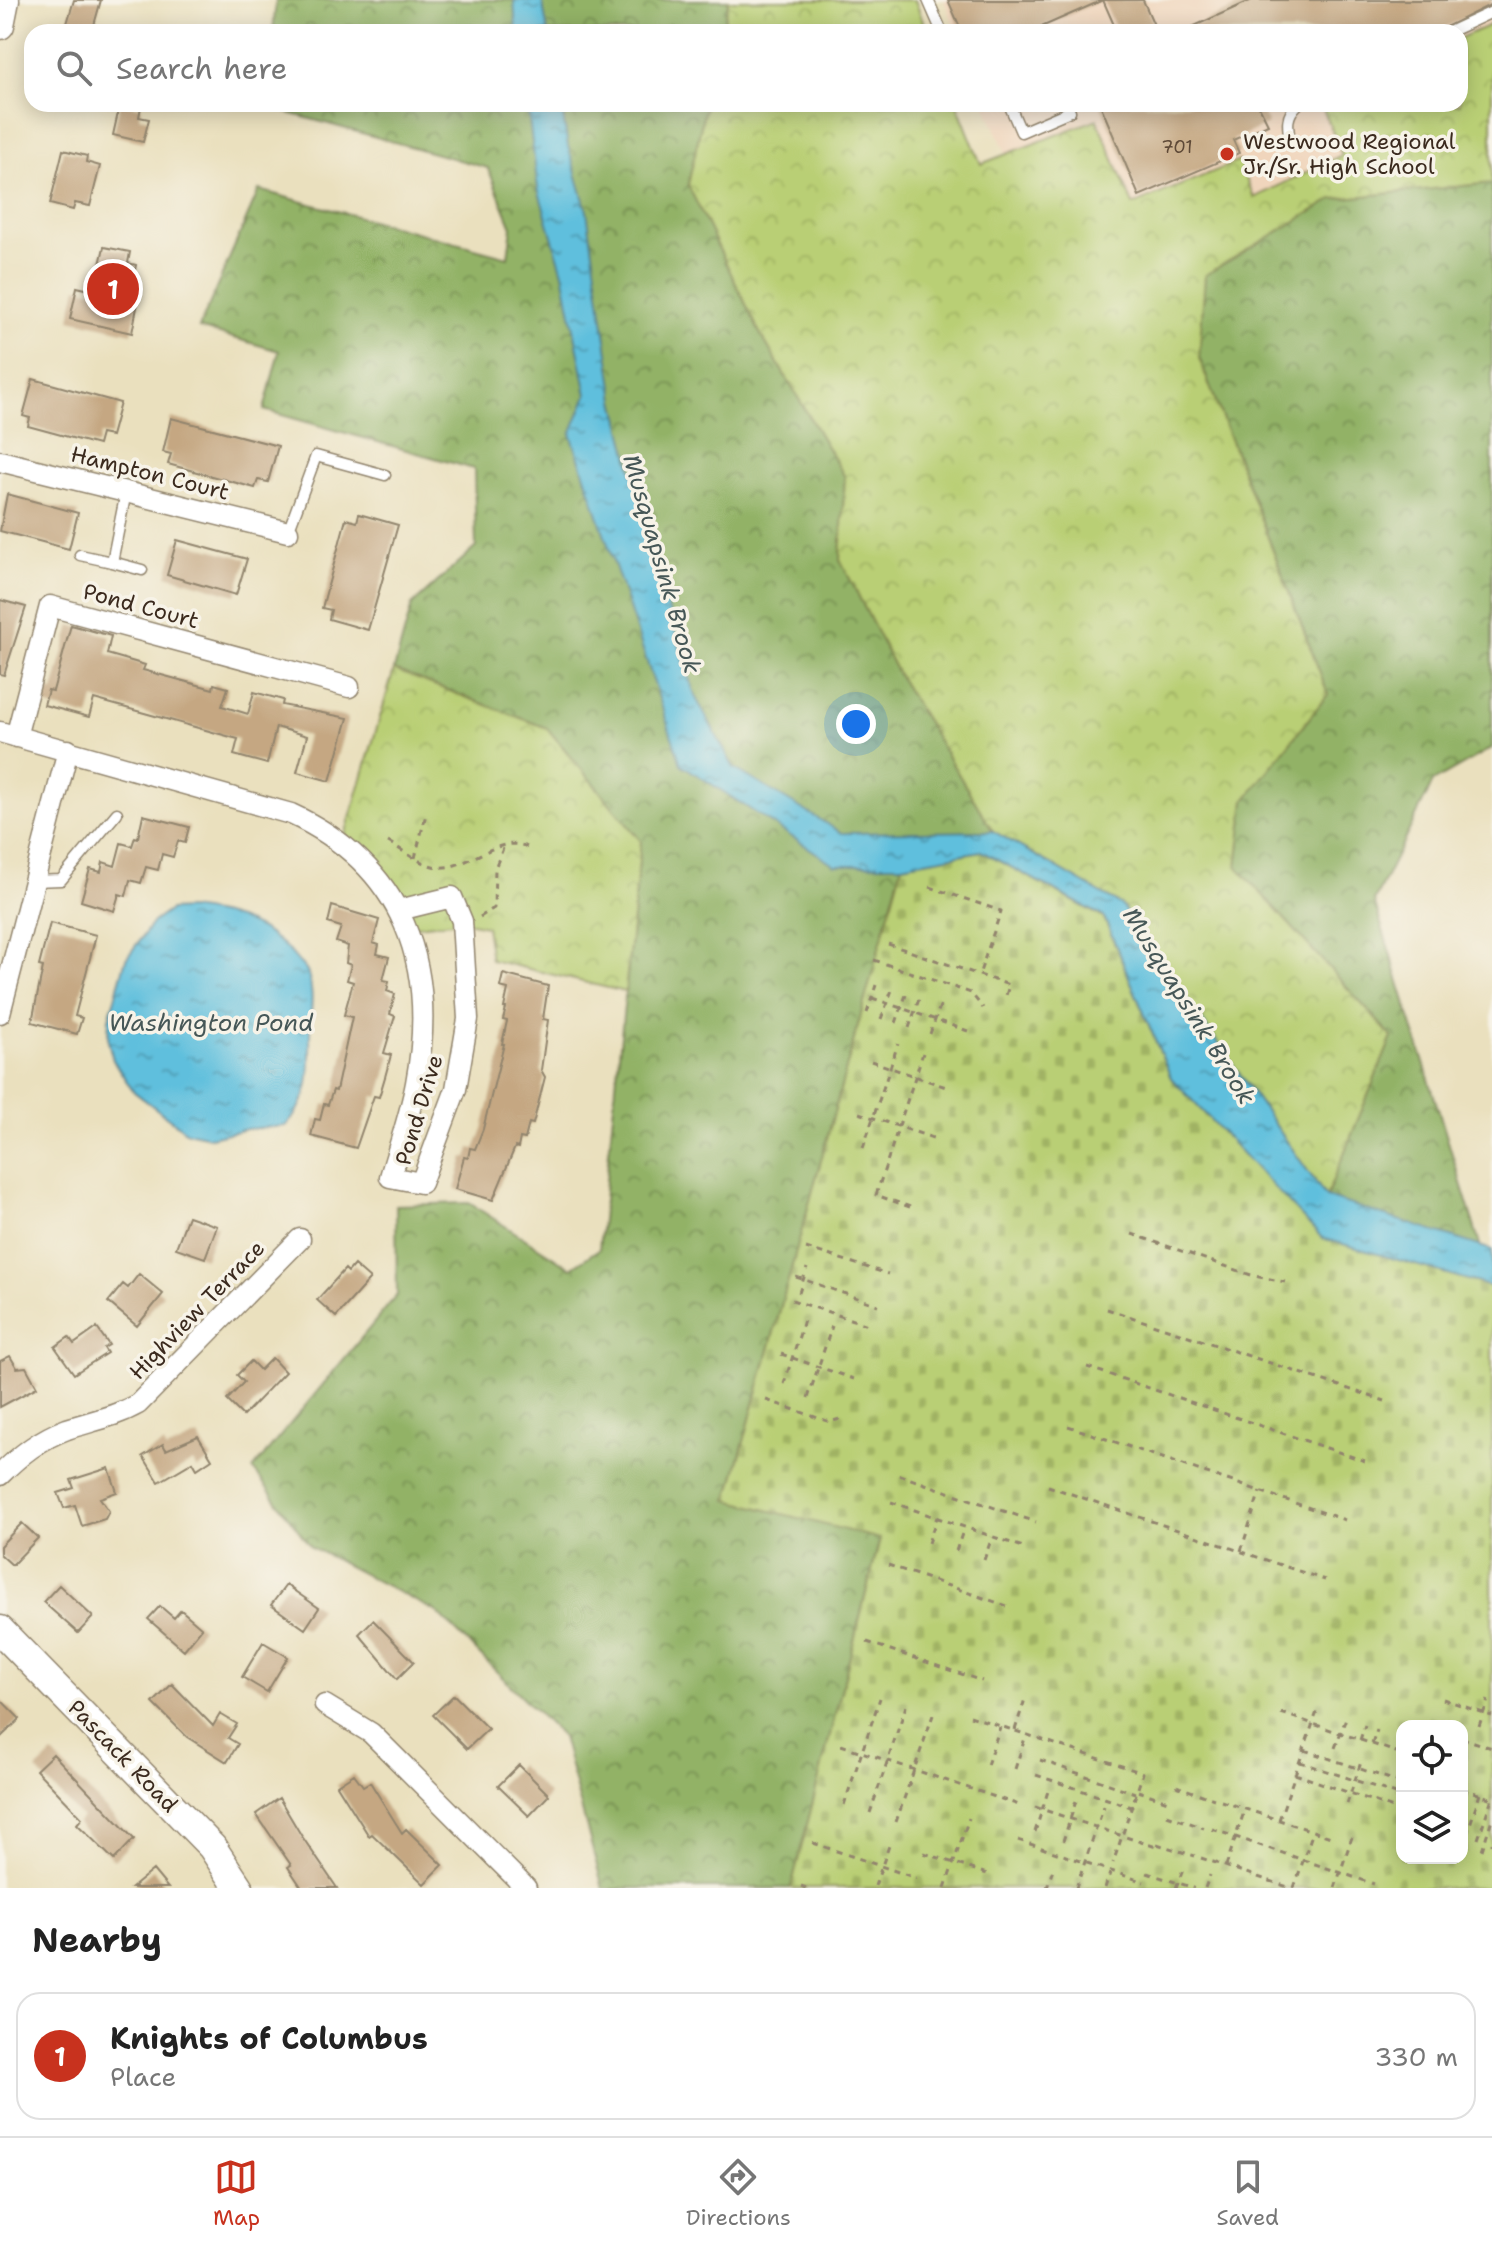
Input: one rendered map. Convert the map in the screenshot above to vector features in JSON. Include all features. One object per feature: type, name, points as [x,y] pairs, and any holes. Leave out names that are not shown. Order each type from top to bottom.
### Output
[{"type":"street","points":[[0,25],[5,0]]},
{"type":"street","name":"Hampton Court","points":[[0,461],[288,532]]},
{"type":"street","name":"Pond Court","points":[[8,735],[50,606],[349,687]]},
{"type":"street","name":"Pond Drive","points":[[8,735],[291,814],[320,827],[364,860],[399,910],[415,964],[420,1043],[409,1116],[390,1177],[421,1183],[456,1089],[468,1019],[462,921],[452,897],[399,910]]},
{"type":"street","points":[[0,1013],[68,750]]},
{"type":"street","name":"Highview Terrace","points":[[0,1475],[31,1447],[50,1436],[120,1414],[138,1404],[300,1239]]},
{"type":"street","name":"Pascack Road","points":[[0,1630],[212,1847],[239,1888]]},
{"type":"street","points":[[325,1705],[371,1733],[526,1888]]},
{"type":"lane","points":[[928,0],[938,24]]},
{"type":"lane","points":[[1466,24],[1492,12]]},
{"type":"lane","points":[[1012,112],[1021,132],[1068,112]]},
{"type":"lane","points":[[1289,112],[1287,122],[1291,145]]},
{"type":"lane","points":[[288,532],[316,456],[385,475]]},
{"type":"lane","points":[[112,562],[126,492]]},
{"type":"lane","points":[[80,555],[142,570]]},
{"type":"lane","points":[[34,881],[61,880],[117,813]]},
{"type":"path","points":[[415,858],[426,814]]},
{"type":"path","points":[[388,842],[415,858],[441,868],[504,846],[527,847]]},
{"type":"path","points":[[480,917],[494,908],[495,868],[504,846]]},
{"type":"path","points":[[930,887],[1001,911],[979,975]]},
{"type":"path","points":[[888,944],[1009,985],[1005,999]]},
{"type":"path","points":[[874,960],[971,993],[983,1008]]},
{"type":"path","points":[[867,1013],[876,985]]},
{"type":"path","points":[[881,1019],[892,990]]},
{"type":"path","points":[[896,1023],[906,995]]},
{"type":"path","points":[[872,998],[968,1031]]},
{"type":"path","points":[[909,1028],[919,999]]},
{"type":"path","points":[[930,1034],[940,1006]]},
{"type":"path","points":[[863,1148],[898,1044]]},
{"type":"path","points":[[910,1207],[876,1195],[923,1053]]},
{"type":"path","points":[[871,1061],[949,1088]]},
{"type":"path","points":[[859,1113],[933,1138]]},
{"type":"path","points":[[1132,1234],[1269,1281],[1285,1282]]},
{"type":"path","points":[[806,1248],[888,1274]]},
{"type":"path","points":[[799,1293],[807,1268]]},
{"type":"path","points":[[796,1277],[878,1305]]},
{"type":"path","points":[[792,1300],[871,1326]]},
{"type":"path","points":[[1107,1309],[1385,1401]]},
{"type":"path","points":[[784,1384],[805,1317]]},
{"type":"path","points":[[808,1398],[832,1326]]},
{"type":"path","points":[[781,1354],[854,1379]]},
{"type":"path","points":[[1087,1367],[1365,1461]]},
{"type":"path","points":[[766,1400],[830,1422],[840,1419]]},
{"type":"path","points":[[1068,1426],[1345,1520]]},
{"type":"path","points":[[899,1475],[1036,1522]]},
{"type":"path","points":[[1048,1486],[1325,1580]]},
{"type":"path","points":[[1241,1551],[1260,1491]]},
{"type":"path","points":[[891,1502],[1026,1548]]},
{"type":"path","points":[[928,1543],[937,1517]]},
{"type":"path","points":[[956,1551],[965,1527]]},
{"type":"path","points":[[984,1560],[992,1536]]},
{"type":"path","points":[[888,1565],[1007,1606]]},
{"type":"path","points":[[867,1642],[982,1681]]},
{"type":"path","points":[[1015,1730],[1026,1696]]},
{"type":"path","points":[[844,1805],[880,1698]]},
{"type":"path","points":[[1443,1699],[1492,1716]]},
{"type":"path","points":[[1479,1726],[1488,1700]]},
{"type":"path","points":[[870,1813],[906,1706]]},
{"type":"path","points":[[1279,1820],[1318,1709]]},
{"type":"path","points":[[1281,1713],[1396,1752]]},
{"type":"path","points":[[896,1822],[933,1715]]},
{"type":"path","points":[[970,1716],[1143,1773],[1113,1863]]},
{"type":"path","points":[[1335,1748],[1346,1718]]},
{"type":"path","points":[[1360,1740],[1365,1725]]},
{"type":"path","points":[[987,1765],[1001,1726]]},
{"type":"path","points":[[1372,1744],[1377,1730]]},
{"type":"path","points":[[1015,1769],[1027,1734]]},
{"type":"path","points":[[1468,1740],[1492,1748]]},
{"type":"path","points":[[841,1745],[1019,1805]]},
{"type":"path","points":[[1304,1750],[1396,1781]]},
{"type":"path","points":[[1040,1760],[1171,1802]]},
{"type":"path","points":[[1300,1762],[1396,1794]]},
{"type":"path","points":[[1347,1804],[1361,1762]]},
{"type":"path","points":[[1295,1774],[1396,1810]]},
{"type":"path","points":[[1036,1775],[1132,1807]]},
{"type":"path","points":[[1176,1786],[1214,1799]]},
{"type":"path","points":[[1035,1832],[1049,1788]]},
{"type":"path","points":[[1468,1790],[1492,1798],[1478,1839]]},
{"type":"path","points":[[1468,1831],[1480,1794]]},
{"type":"path","points":[[1063,1841],[1077,1798]]},
{"type":"path","points":[[1221,1801],[1334,1838]]},
{"type":"path","points":[[1076,1888],[1104,1806]]},
{"type":"path","points":[[1035,1807],[1195,1856]]},
{"type":"path","points":[[1226,1866],[1245,1808]]},
{"type":"path","points":[[1167,1815],[1204,1828]]},
{"type":"path","points":[[945,1888],[969,1818]]},
{"type":"path","points":[[1482,1850],[1492,1819]]},
{"type":"path","points":[[1212,1829],[1374,1884]]},
{"type":"path","points":[[1201,1858],[1292,1888],[1313,1831]]},
{"type":"path","points":[[1335,1888],[1354,1831]]},
{"type":"path","points":[[1018,1840],[1144,1882]]},
{"type":"path","points":[[813,1843],[916,1878]]},
{"type":"path","points":[[875,1886],[890,1843]]},
{"type":"path","points":[[924,1853],[990,1875]]},
{"type":"path","points":[[1047,1888],[1054,1866]]},
{"type":"path","points":[[1177,1885],[1184,1867]]},
{"type":"path","points":[[1105,1888],[1110,1871]]},
{"type":"path","points":[[1147,1873],[1194,1888]]},
{"type":"path","points":[[1205,1888],[1210,1875]]},
{"type":"shaded area","points":[[944,0],[1492,0],[1492,24],[1468,34],[1468,24],[954,24]]},
{"type":"shaded area","name":"Westwood Regional Jr./Sr. High School","points":[[988,112],[1324,112],[1343,155],[1254,199],[1239,161],[1133,205],[1097,119],[1007,155]]},
{"type":"green space","points":[[276,0],[729,0],[724,24],[274,24]]},
{"type":"green space","points":[[729,0],[915,0],[924,24],[724,24]]},
{"type":"green space","points":[[1492,24],[1492,183],[1333,199],[1205,275],[1199,358],[1328,694],[1245,800],[1237,867],[1392,1037],[1326,1197],[1121,905],[993,831],[900,678],[840,559],[845,477],[760,333],[688,185],[704,112],[960,112],[981,164],[1097,119],[1133,205],[1239,161],[1254,198],[1342,155],[1324,112],[1468,112],[1468,34]]},
{"type":"green space","points":[[285,112],[704,112],[688,185],[760,333],[845,477],[840,559],[900,678],[993,831],[902,865],[728,1499],[880,1538],[791,1888],[603,1888],[562,1737],[437,1612],[311,1547],[253,1469],[397,1295],[396,1205],[469,1203],[571,1268],[599,1249],[641,841],[547,728],[394,670],[412,605],[476,547],[474,469],[264,410],[279,351],[199,328],[259,190],[508,257],[512,227],[488,168]]},
{"type":"green space","points":[[1492,183],[1492,748],[1433,782],[1374,901],[1481,1248],[1326,1197],[1392,1037],[1237,867],[1245,800],[1328,694],[1199,357],[1205,275],[1333,199]]},
{"type":"green space","points":[[394,670],[547,728],[641,841],[625,992],[491,960],[486,926],[462,921],[407,927],[343,842]]},
{"type":"green space","points":[[981,851],[1104,918],[1171,1078],[1322,1237],[1492,1287],[1492,1888],[791,1888],[880,1539],[728,1500],[902,865]]},
{"type":"water","points":[[514,0],[542,0],[546,24],[516,24]]},
{"type":"water","name":"Musquapsink Brook","points":[[528,112],[562,112],[568,146],[587,211],[615,400],[655,565],[695,696],[734,768],[842,833],[993,831],[1121,905],[1326,1197],[1492,1250],[1492,1287],[1322,1238],[1171,1078],[1104,917],[981,851],[902,865],[835,865],[681,764],[571,434],[587,395],[563,273],[538,189]]},
{"type":"water","name":"Washington Pond","points":[[189,909],[249,923],[286,948],[307,972],[312,997],[308,1084],[301,1105],[286,1126],[247,1129],[210,1137],[187,1132],[133,1091],[113,1060],[108,1041],[109,1019],[126,959],[153,922],[170,910]]},
{"type":"building","points":[[74,0],[101,0],[94,24],[67,24]]},
{"type":"building","points":[[948,0],[1103,0],[1048,24],[958,24]]},
{"type":"building","points":[[1103,0],[1143,0],[1154,24],[1114,24]]},
{"type":"building","points":[[1252,0],[1492,0],[1492,4],[1452,24],[1199,24]]},
{"type":"building","points":[[118,112],[140,112],[139,117],[149,119],[143,142],[113,135]]},
{"type":"building","name":"Westwood Regional Jr./Sr. High School","points":[[1103,112],[1262,112],[1268,124],[1233,140],[1239,153],[1139,196]]},
{"type":"building","points":[[63,150],[87,156],[86,162],[100,166],[90,206],[75,203],[73,210],[50,204]]},
{"type":"building","points":[[104,247],[130,252],[128,263],[136,265],[130,295],[139,297],[132,333],[70,319],[77,287],[94,291]]},
{"type":"building","points":[[33,379],[120,403],[111,436],[101,434],[98,445],[28,426],[30,418],[23,416]]},
{"type":"building","points":[[171,418],[278,446],[268,482],[258,480],[255,488],[168,464],[171,454],[163,452]]},
{"type":"building","points":[[7,494],[78,513],[69,549],[0,531]]},
{"type":"building","points":[[359,514],[398,525],[368,630],[329,619],[331,610],[322,608],[346,519],[357,522]]},
{"type":"building","points":[[177,540],[247,559],[236,595],[167,575]]},
{"type":"building","points":[[0,600],[26,607],[4,675],[0,674]]},
{"type":"building","points":[[71,625],[111,636],[107,654],[145,665],[143,670],[213,689],[214,684],[228,688],[222,706],[248,714],[254,692],[283,700],[282,705],[348,718],[330,781],[297,772],[307,736],[276,727],[267,764],[234,755],[238,739],[94,699],[89,717],[44,705],[48,690],[53,691]]},
{"type":"building","points":[[143,815],[189,827],[185,843],[178,841],[173,857],[162,854],[158,870],[146,867],[141,883],[130,880],[126,896],[119,894],[114,911],[81,901],[90,869],[101,872],[103,862],[115,866],[121,843],[132,846],[135,837],[138,838]]},
{"type":"building","points":[[332,906],[379,920],[373,943],[379,945],[377,954],[389,957],[383,980],[389,981],[387,991],[395,994],[390,1014],[395,1016],[384,1053],[391,1055],[379,1097],[374,1096],[356,1148],[311,1136],[315,1119],[320,1120],[324,1104],[328,1105],[333,1090],[336,1091],[352,1017],[344,1015],[353,982],[347,980],[351,965],[346,963],[348,946],[336,942],[341,927],[328,923]]},
{"type":"building","points":[[50,923],[96,935],[75,1016],[82,1018],[77,1034],[32,1022],[43,967],[39,966]]},
{"type":"building","points":[[503,974],[548,986],[543,1019],[548,1020],[541,1070],[545,1077],[533,1124],[529,1123],[525,1139],[520,1138],[518,1148],[515,1147],[493,1200],[455,1189],[464,1157],[468,1158],[470,1148],[475,1149],[483,1129],[504,1044],[507,1021],[503,1020],[508,989],[500,987]]},
{"type":"building","points":[[188,1216],[217,1226],[205,1258],[176,1248]]},
{"type":"building","points":[[354,1265],[370,1279],[336,1317],[317,1300],[345,1269],[348,1272]]},
{"type":"building","points":[[139,1274],[163,1294],[137,1326],[108,1302],[123,1284],[128,1288]]},
{"type":"building","points":[[97,1328],[109,1345],[104,1348],[107,1353],[74,1374],[55,1347],[69,1337],[74,1344]]},
{"type":"building","points":[[10,1356],[17,1368],[26,1367],[37,1387],[0,1407],[0,1361]]},
{"type":"building","points":[[272,1358],[285,1372],[243,1416],[227,1400],[244,1382],[237,1375],[251,1361],[260,1370]]},
{"type":"building","points":[[198,1436],[212,1459],[197,1469],[193,1462],[159,1482],[143,1456],[163,1444],[166,1450]]},
{"type":"building","points":[[109,1468],[117,1492],[100,1498],[109,1511],[105,1519],[82,1526],[75,1505],[64,1508],[58,1493],[74,1488],[71,1480]]},
{"type":"building","points":[[22,1523],[38,1538],[12,1565],[0,1554],[0,1546]]},
{"type":"building","points":[[59,1585],[93,1617],[78,1633],[43,1602]]},
{"type":"building","points":[[286,1585],[319,1608],[305,1629],[271,1605]]},
{"type":"building","points":[[160,1606],[174,1618],[181,1610],[202,1628],[184,1650],[148,1619]]},
{"type":"building","points":[[373,1620],[414,1662],[397,1679],[359,1634]]},
{"type":"building","points":[[263,1642],[288,1657],[267,1692],[242,1677]]},
{"type":"building","points":[[172,1684],[213,1726],[220,1714],[237,1724],[228,1738],[238,1744],[227,1762],[187,1737],[153,1703]]},
{"type":"building","points":[[454,1695],[488,1729],[467,1749],[433,1715]]},
{"type":"building","points":[[0,1699],[20,1719],[0,1738]]},
{"type":"building","points":[[53,1754],[134,1839],[114,1860],[77,1824],[82,1818],[36,1770]]},
{"type":"building","points":[[519,1765],[549,1795],[529,1816],[498,1786]]},
{"type":"building","points":[[354,1774],[363,1786],[370,1782],[402,1833],[406,1829],[443,1865],[424,1884],[372,1834],[369,1836],[337,1785]]},
{"type":"building","points":[[279,1798],[337,1888],[302,1888],[288,1867],[291,1865],[256,1814]]},
{"type":"building","points":[[153,1870],[168,1888],[131,1888]]},
{"type":"place","name":"Westwood Regional Jr./Sr. High School","points":[[1227,154]]},
{"type":"place","name":"Knights of Columbus","points":[[113,289]]}]
